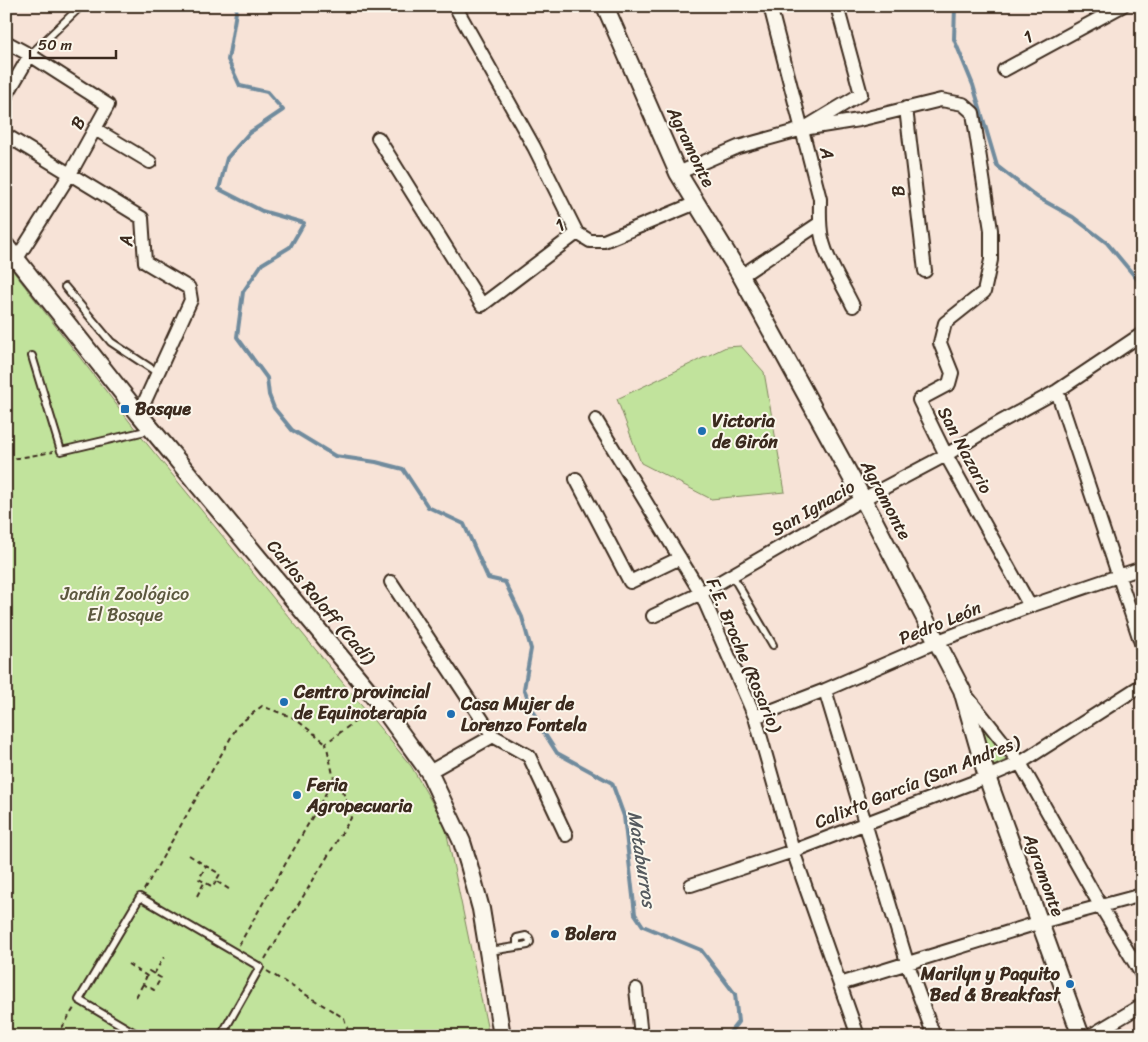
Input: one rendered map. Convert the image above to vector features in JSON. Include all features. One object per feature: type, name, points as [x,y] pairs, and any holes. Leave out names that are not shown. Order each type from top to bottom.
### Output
[{"type":"street","points":[[455,6],[534,147],[577,233]]},
{"type":"street","name":"Agramonte","points":[[605,6],[678,173],[741,276],[863,499],[962,690],[987,777],[1081,1036]]},
{"type":"street","name":"A","points":[[770,6],[820,199],[822,239],[829,258],[853,306]]},
{"type":"street","points":[[803,129],[861,94],[837,6]]},
{"type":"street","name":"1","points":[[1004,70],[1122,6]]},
{"type":"street","name":"B","points":[[6,42],[30,55],[108,105],[70,174],[16,260]]},
{"type":"street","points":[[6,96],[30,55]]},
{"type":"street","name":"San Nazario","points":[[906,108],[941,100],[962,104],[973,113],[978,134],[991,230],[991,260],[984,292],[945,323],[940,343],[952,373],[948,384],[919,400],[946,455],[1030,606]]},
{"type":"street","name":"B","points":[[906,108],[925,271]]},
{"type":"street","points":[[678,173],[738,147],[803,129],[858,120],[906,108]]},
{"type":"street","points":[[95,129],[150,162]]},
{"type":"street","name":"A","points":[[6,134],[142,218],[145,262],[189,288],[191,300],[139,414]]},
{"type":"street","name":"1","points":[[378,138],[482,305],[577,233],[590,241],[604,241],[696,202]]},
{"type":"street","points":[[741,276],[820,223]]},
{"type":"street","name":"Carlos Roloff (Cadí)","points":[[6,246],[152,430],[379,704],[429,772],[462,842],[481,908],[502,1036]]},
{"type":"street","name":"San Ignacio","points":[[653,616],[701,592],[1057,391],[1142,334]]},
{"type":"street","points":[[1057,391],[1142,646]]},
{"type":"street","name":"F.E. Broche (Rosario)","points":[[596,420],[701,592],[755,717],[793,850],[858,1036]]},
{"type":"street","points":[[576,478],[630,582],[680,558]]},
{"type":"street","name":"Pedro León","points":[[755,717],[825,690],[938,641],[1030,606],[1142,568]]},
{"type":"street","points":[[392,582],[493,736],[528,756],[566,835]]},
{"type":"street","name":"Calixto García (San Andres)","points":[[691,885],[793,850],[1020,763],[1142,685]]},
{"type":"street","points":[[825,690],[907,962],[934,1036]]},
{"type":"street","points":[[962,690],[1020,763],[1142,975]]},
{"type":"street","points":[[429,772],[493,736]]},
{"type":"street","points":[[840,984],[1041,922],[1142,895]]},
{"type":"street","points":[[636,989],[642,1036]]},
{"type":"street","points":[[1090,1036],[1142,1005]]},
{"type":"lane","points":[[30,55],[80,6]]},
{"type":"lane","points":[[65,287],[111,342],[158,372]]},
{"type":"lane","points":[[32,356],[61,451],[152,430]]},
{"type":"lane","points":[[732,574],[773,645]]},
{"type":"lane","points":[[140,1036],[79,1000],[140,897],[260,967],[221,1036]]},
{"type":"lane","points":[[488,951],[517,947]]},
{"type":"path","points":[[6,460],[61,451]]},
{"type":"path","points":[[326,742],[379,704]]},
{"type":"path","points":[[140,897],[238,725],[262,706],[294,718],[326,742],[334,780],[345,796],[351,818],[260,967],[344,1018],[347,1028],[346,1036]]},
{"type":"path","points":[[235,952],[334,780]]},
{"type":"path","points":[[189,855],[220,874],[213,887],[198,878],[206,866]]},
{"type":"path","points":[[216,881],[232,891]]},
{"type":"path","points":[[197,896],[205,882]]},
{"type":"path","points":[[154,974],[164,957]]},
{"type":"path","points":[[128,964],[147,976]]},
{"type":"path","points":[[136,997],[149,971],[160,978],[154,990],[143,984]]},
{"type":"path","points":[[57,1036],[79,1000]]},
{"type":"green space","name":"Jardín Zoológico El Bosque","points":[[6,262],[143,439],[411,766],[445,825],[489,1036],[6,1036]]},
{"type":"green space","name":"Victoria de Girón","points":[[741,346],[764,372],[785,492],[711,499],[641,463],[617,399],[726,347]]},
{"type":"green space","points":[[982,725],[1006,760],[991,767]]},
{"type":"waterway","name":"Mataburros","points":[[237,6],[228,60],[240,86],[267,92],[283,110],[249,133],[227,158],[219,189],[262,211],[304,223],[290,247],[262,264],[243,292],[237,337],[267,378],[269,395],[274,408],[292,430],[335,456],[376,462],[403,469],[428,507],[464,524],[488,578],[505,582],[522,617],[531,649],[524,689],[541,728],[557,753],[612,783],[624,816],[635,914],[643,926],[701,950],[735,994],[738,1022],[727,1036]]},
{"type":"waterway","points":[[955,6],[954,39],[973,85],[997,166],[1037,197],[1073,217],[1107,243],[1142,285]]},
{"type":"place","name":"Bosque","points":[[125,409]]},
{"type":"place","name":"Victoria de Girón","points":[[702,431]]},
{"type":"place","name":"Centro provincial de Equinoterapía","points":[[284,702]]},
{"type":"place","name":"Casa Mujer de Lorenzo Fontela","points":[[451,714]]},
{"type":"place","name":"Feria Agropecuaria","points":[[297,795]]},
{"type":"place","name":"Bolera","points":[[555,934]]},
{"type":"place","name":"Marilyn y Paquito Bed & Breakfast","points":[[1070,984]]}]
